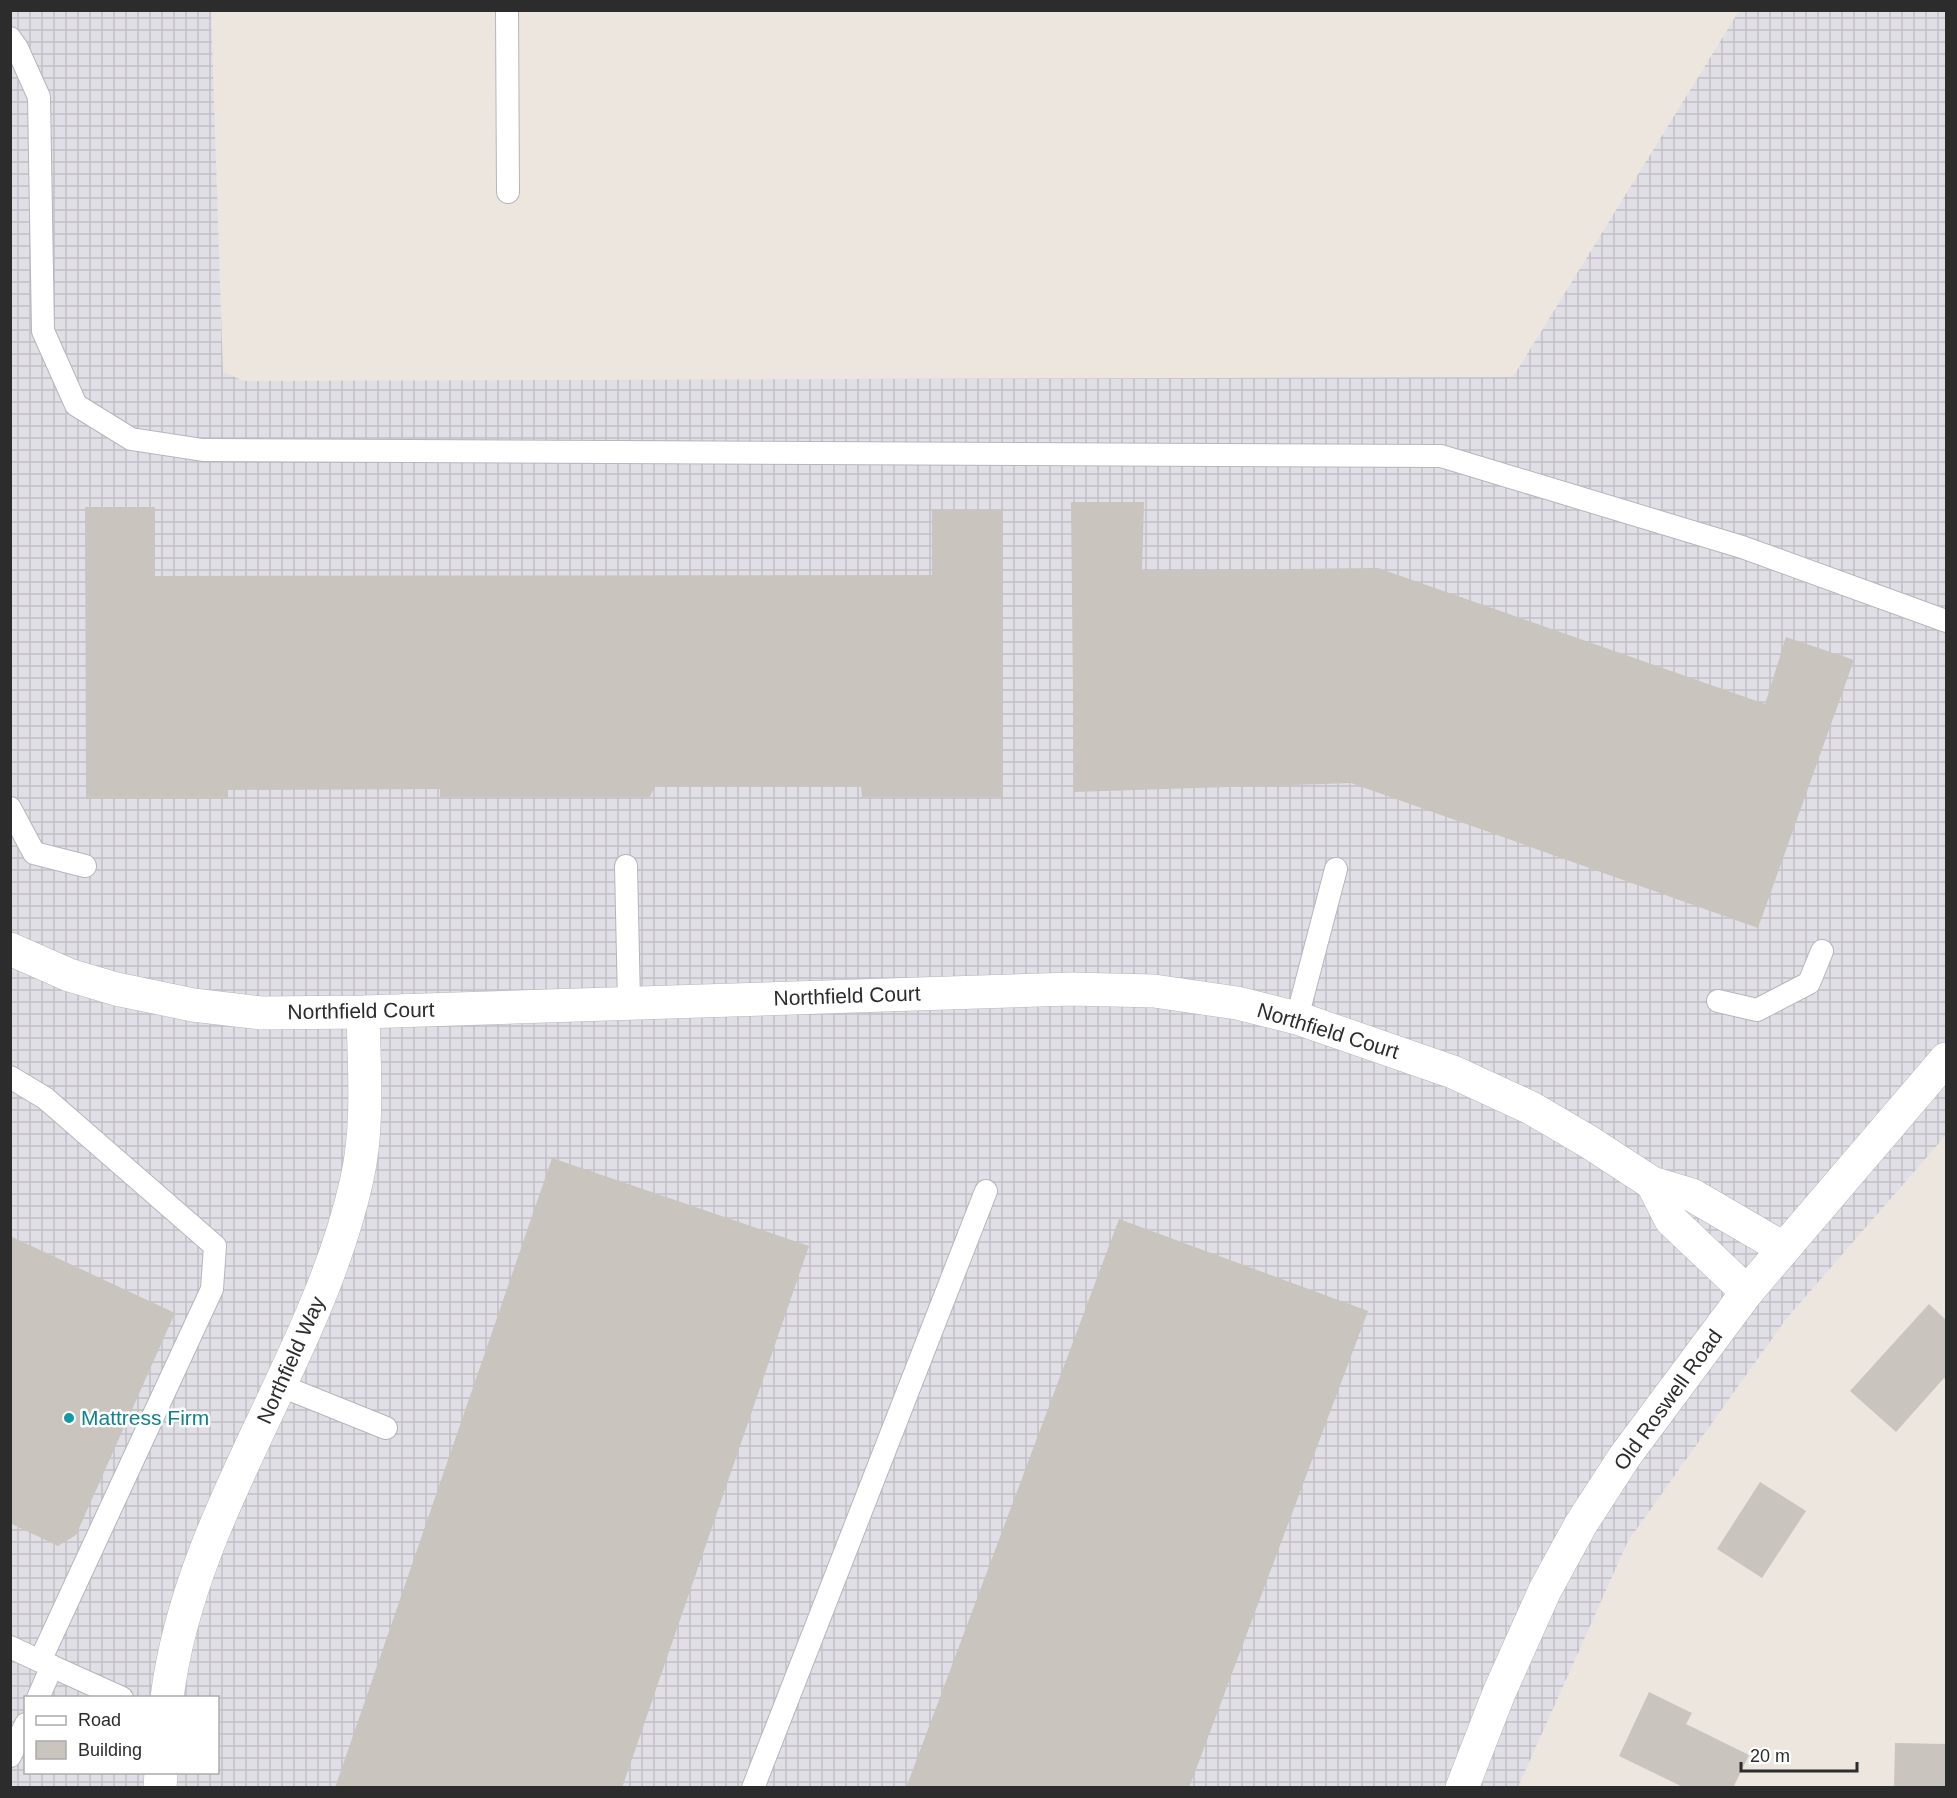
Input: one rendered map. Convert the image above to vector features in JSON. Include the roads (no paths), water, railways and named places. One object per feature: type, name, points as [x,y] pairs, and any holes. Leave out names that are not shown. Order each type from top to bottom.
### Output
[{"type":"street","name":"Northfield Court","points":[[10,949],[69,975],[117,989],[193,1005],[261,1013],[363,1012],[1071,989],[1154,991],[1237,1003],[1297,1018],[1453,1072],[1531,1108],[1652,1183],[1692,1195],[1783,1248]]},
{"type":"street","name":"Northfield Way","points":[[167,1696],[171,1664],[184,1613],[201,1563],[323,1290],[341,1235],[357,1178],[364,1123],[363,1012]]},
{"type":"street","name":"Old Roswell Road","points":[[1462,1788],[1498,1693],[1545,1590],[1581,1524],[1625,1456],[1783,1248],[1947,1059]]},
{"type":"street","name":"Northfield Court","points":[[1652,1183],[1671,1220],[1748,1292]]},
{"type":"lane","points":[[507,10],[508,192]]},
{"type":"lane","points":[[10,38],[17,48],[39,97],[43,332],[76,405],[131,439],[203,450],[1441,456],[1742,547],[1947,621]]},
{"type":"lane","points":[[10,807],[34,853],[85,866]]},
{"type":"lane","points":[[626,866],[629,1003]]},
{"type":"lane","points":[[1297,1018],[1336,869]]},
{"type":"lane","points":[[1718,1001],[1757,1010],[1809,984],[1822,951]]},
{"type":"lane","points":[[10,1077],[45,1098],[215,1246],[212,1289],[46,1664],[38,1696]]},
{"type":"lane","points":[[753,1788],[986,1191]]},
{"type":"lane","points":[[279,1385],[386,1428]]},
{"type":"lane","points":[[10,1647],[118,1696]]},
{"type":"lane","points":[[10,1756],[24,1728]]},
{"type":"place","name":"Mattress Firm","points":[[69,1418]]}]
